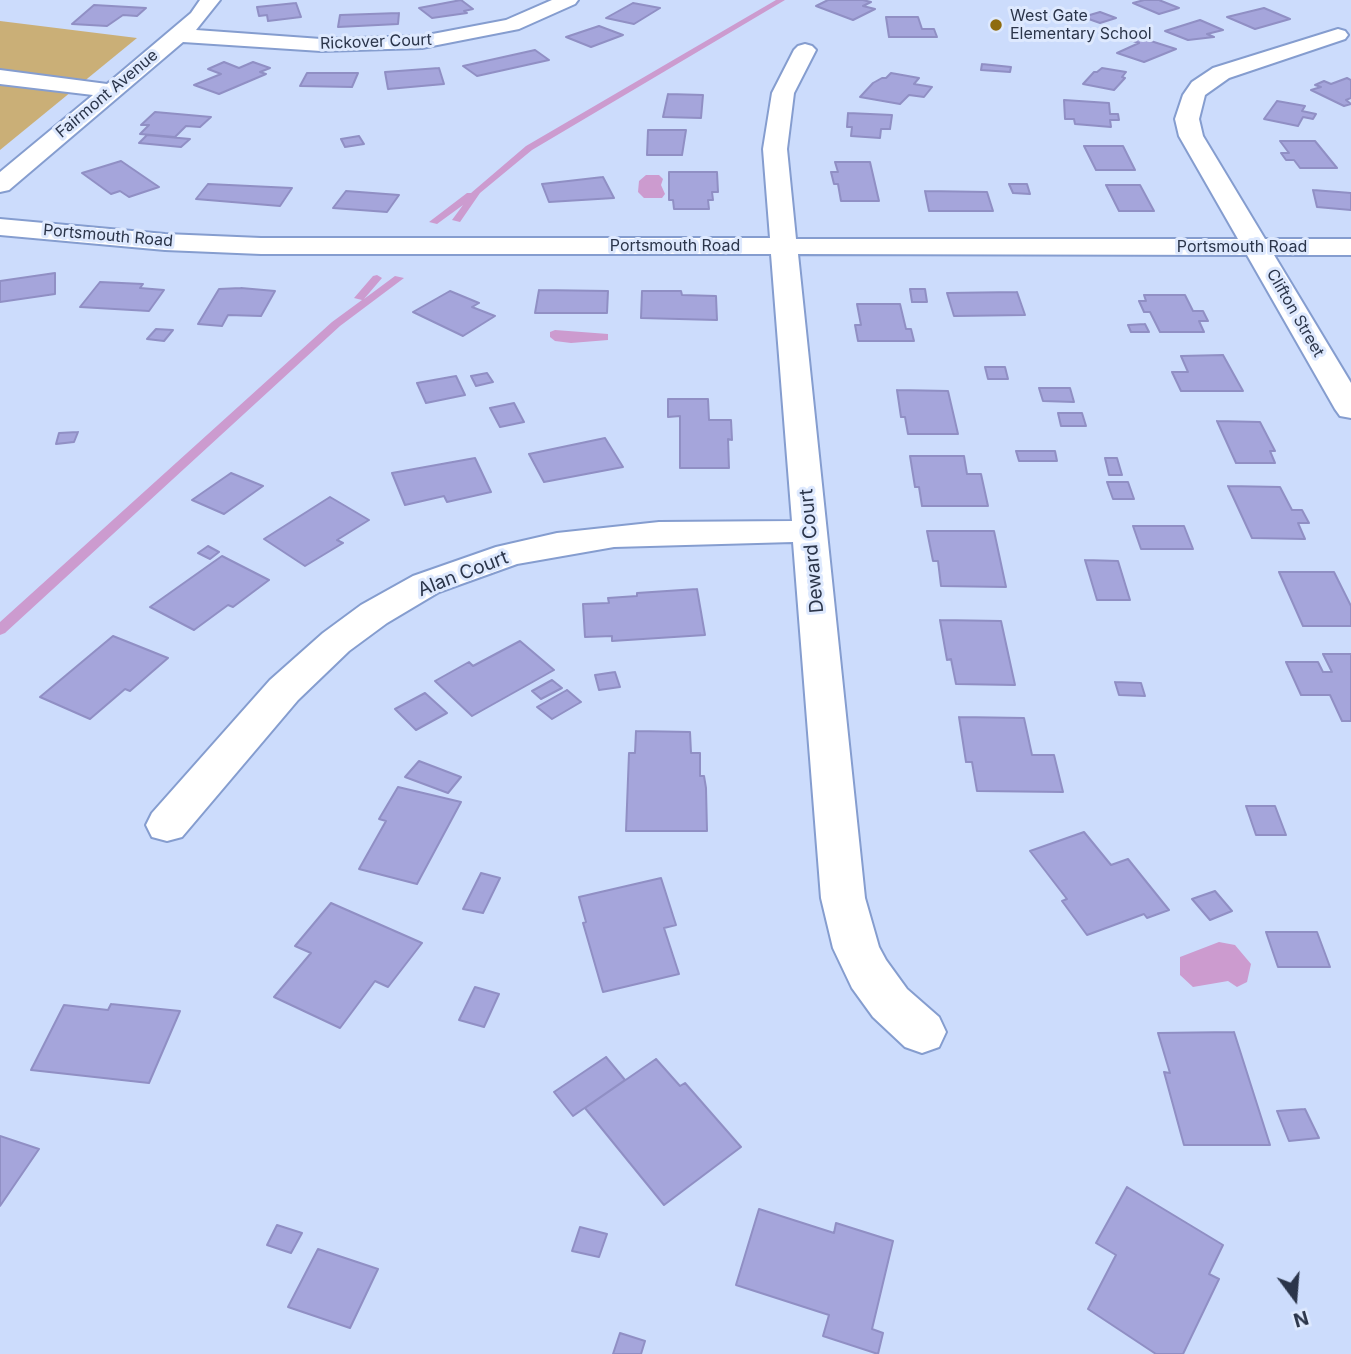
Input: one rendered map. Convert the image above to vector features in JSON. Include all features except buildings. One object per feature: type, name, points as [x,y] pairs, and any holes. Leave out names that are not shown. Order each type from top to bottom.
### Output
[{"type":"street","name":"Fairmont Avenue","points":[[0,185],[178,35],[198,17],[210,0]]},
{"type":"street","name":"Rickover Court","points":[[178,35],[321,45],[422,42],[512,25],[568,0]]},
{"type":"street","name":"Clifton Street","points":[[1338,35],[1221,73],[1200,87],[1190,103],[1187,119],[1191,136],[1351,409]]},
{"type":"street","name":"Deward Court","points":[[805,50],[783,93],[776,130],[842,898],[856,948],[869,974],[890,1003],[922,1032]]},
{"type":"street","points":[[0,77],[111,91]]},
{"type":"street","name":"Portsmouth Road","points":[[0,227],[165,242],[261,246],[1351,247]]},
{"type":"street","name":"Alan Court","points":[[167,825],[284,690],[336,642],[374,614],[426,584],[508,555],[556,544],[659,533],[810,531]]},
{"type":"shaded area","points":[[0,21],[137,38],[0,150]]},
{"type":"shaded area","points":[[646,175],[659,175],[663,179],[661,185],[665,194],[662,198],[644,198],[638,192],[639,181]]},
{"type":"shaded area","points":[[555,330],[608,334],[608,340],[571,343],[555,341],[550,337],[550,332]]},
{"type":"shaded area","points":[[1219,942],[1235,945],[1251,964],[1247,982],[1237,987],[1228,981],[1193,987],[1180,975],[1180,957]]},
{"type":"waterway","points":[[457,220],[477,191],[529,148],[781,0]]},
{"type":"waterway","points":[[434,222],[470,195]]},
{"type":"waterway","points":[[359,298],[377,278]]},
{"type":"waterway","points":[[0,630],[336,324],[399,278]]},
{"type":"place","name":"West Gate Elementary School","points":[[996,25]]}]
